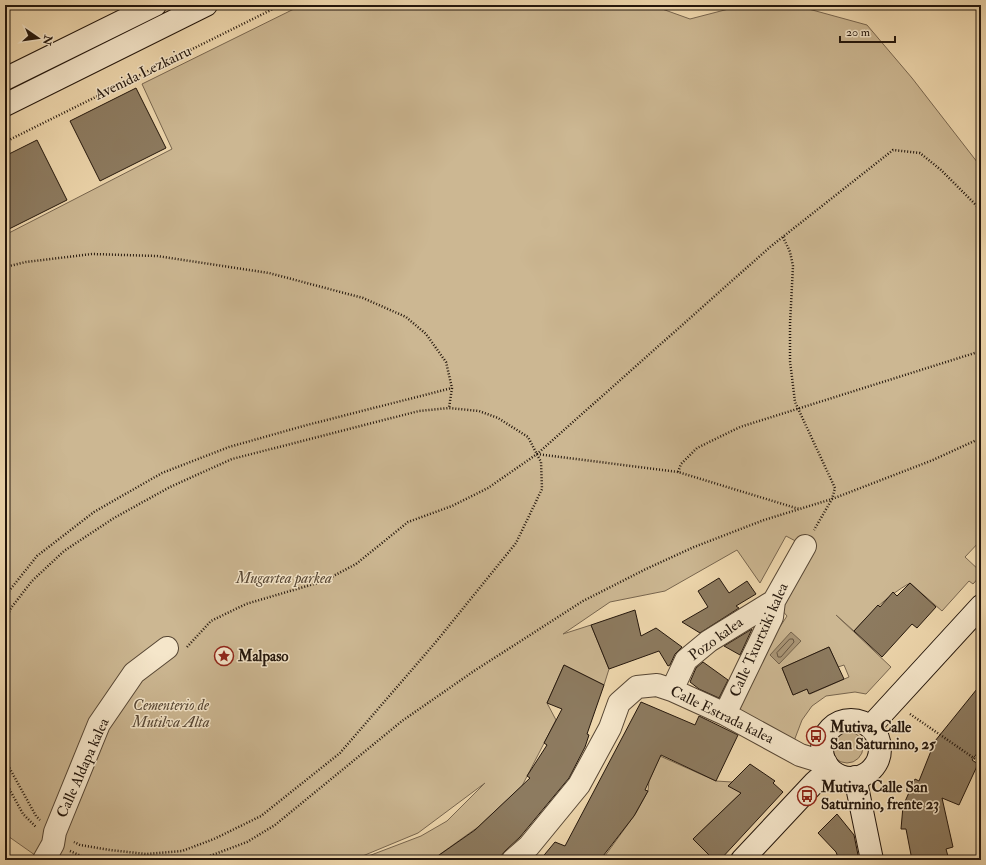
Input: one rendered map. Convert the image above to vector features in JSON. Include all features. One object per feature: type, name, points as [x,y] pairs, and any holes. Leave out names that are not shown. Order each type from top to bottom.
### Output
[{"type":"street","points":[[5,79],[155,5]]},
{"type":"street","points":[[5,105],[206,5]]},
{"type":"street","name":"Calle Txurtxiki kalea","points":[[725,714],[772,617],[774,601],[805,546]]},
{"type":"street","name":"Pozo kalea","points":[[672,690],[686,660],[709,641],[774,601]]},
{"type":"street","points":[[870,727],[981,606]]},
{"type":"street","name":"Calle Aldapa kalea","points":[[44,860],[53,844],[55,832],[99,724],[134,673],[167,648]]},
{"type":"street","name":"Calle Estrada kalea","points":[[513,860],[529,846],[579,785],[610,728],[619,704],[637,687],[657,685],[672,690],[725,714],[800,755],[828,766]]},
{"type":"street","points":[[845,720],[862,722],[870,727],[876,734],[879,743],[878,757],[871,769],[864,774],[855,777],[846,777],[838,774],[828,766],[823,754],[822,745],[824,737],[829,729],[845,720]]},
{"type":"street","points":[[742,860],[815,782],[828,766]]},
{"type":"street","points":[[855,777],[872,860]]},
{"type":"path","name":"Avenida Lezkairu","points":[[5,142],[281,5]]},
{"type":"path","points":[[167,648],[185,649],[211,620],[246,604],[324,581],[356,564],[408,522],[452,506],[488,488],[536,454],[783,237],[893,150],[920,153],[940,170],[981,210]]},
{"type":"path","points":[[783,237],[790,252],[793,266],[790,361],[795,402],[835,488],[832,499],[805,546]]},
{"type":"path","points":[[5,267],[26,262],[92,254],[157,256],[269,273],[363,298],[406,317],[426,334],[446,362],[452,388],[448,408]]},
{"type":"path","points":[[678,472],[681,464],[696,448],[740,427],[981,351]]},
{"type":"path","points":[[5,596],[36,556],[94,512],[162,473],[229,447],[307,425],[452,388]]},
{"type":"path","points":[[5,620],[11,608],[32,581],[64,551],[114,518],[170,487],[232,459],[419,411],[448,408],[479,411],[498,418],[528,437],[541,462],[542,489],[516,543],[435,644],[340,752],[261,816],[214,839],[182,851],[146,854],[80,845],[55,832],[36,816],[5,760]]},
{"type":"path","points":[[199,860],[247,842],[275,825],[402,722],[474,671],[583,601],[694,547],[764,520],[832,499],[933,460],[981,438]]},
{"type":"path","points":[[536,454],[678,472],[800,509]]},
{"type":"path","points":[[5,608],[11,608]]},
{"type":"path","points":[[910,714],[981,763]]},
{"type":"green space","name":"Mugartea parkea","points":[[302,5],[651,5],[690,19],[744,5],[794,5],[867,25],[912,78],[981,167],[981,540],[965,557],[981,572],[981,575],[973,584],[969,581],[942,611],[910,583],[880,604],[854,631],[836,615],[891,667],[866,694],[855,692],[826,696],[812,706],[802,720],[794,741],[738,709],[766,648],[787,616],[774,601],[805,546],[786,536],[760,583],[737,550],[665,591],[610,602],[563,634],[591,625],[609,669],[604,685],[564,665],[547,703],[556,720],[522,786],[478,827],[432,860],[358,860],[421,836],[447,821],[485,783],[418,833],[353,860],[42,860],[5,834],[5,235],[172,149],[142,84]],"holes":[[[829,647],[838,667],[844,665],[849,677],[810,694],[807,689],[793,695],[782,668]]]},
{"type":"green space","points":[[844,731],[850,731],[859,735],[863,747],[859,759],[850,763],[844,763],[835,759],[831,750],[831,744],[835,735]]},
{"type":"green space","points":[[660,756],[716,781],[732,782],[742,792],[693,839],[714,860],[602,860],[636,813],[648,791],[649,781]]},
{"type":"water","points":[[791,632],[801,641],[779,664],[770,655]]},
{"type":"building","points":[[136,88],[166,148],[100,181],[70,121]]},
{"type":"building","points":[[37,140],[67,200],[5,231],[5,156]]},
{"type":"building","points":[[719,578],[729,593],[747,581],[756,594],[736,606],[739,608],[700,633],[682,622],[708,607],[698,591]]},
{"type":"building","points":[[910,583],[936,607],[917,628],[912,624],[882,657],[854,631],[878,605],[880,607],[893,592],[897,596]]},
{"type":"building","points":[[635,610],[641,636],[656,628],[682,647],[675,654],[670,665],[668,666],[659,651],[609,669],[591,625]]},
{"type":"building","points":[[752,629],[740,655],[724,646]]},
{"type":"building","points":[[829,647],[844,679],[809,694],[807,689],[793,695],[782,668]]},
{"type":"building","points":[[703,662],[728,680],[719,698],[699,689],[690,682],[696,668]]},
{"type":"building","points":[[564,665],[604,685],[587,734],[589,735],[585,747],[569,778],[520,837],[505,851],[501,856],[501,860],[432,860],[475,830],[530,778],[527,776],[547,745],[544,743],[562,709],[547,703]]},
{"type":"building","points":[[981,684],[981,748],[972,760],[978,764],[959,805],[942,798],[953,847],[946,849],[949,860],[912,860],[906,829],[901,829],[903,806],[915,779],[919,781],[935,741]]},
{"type":"building","points":[[641,702],[695,725],[699,716],[738,735],[716,781],[661,755],[645,790],[648,791],[634,816],[600,860],[540,860],[555,842],[565,846]]},
{"type":"building","points":[[750,764],[775,781],[773,783],[783,792],[720,860],[714,860],[693,839],[741,793],[728,786]]},
{"type":"building","points":[[837,814],[854,835],[859,860],[839,860],[836,852],[818,833]]},
{"type":"place","name":"Malpaso","points":[[224,656]]},
{"type":"place","name":"Mutiva, Calle San Saturnino, 25","points":[[816,736]]},
{"type":"place","name":"Mutiva, Calle San Saturnino, frente 23","points":[[807,796]]},
{"type":"park label","name":"Cementerio de Mutilva Alta","points":[[171,714]]}]
